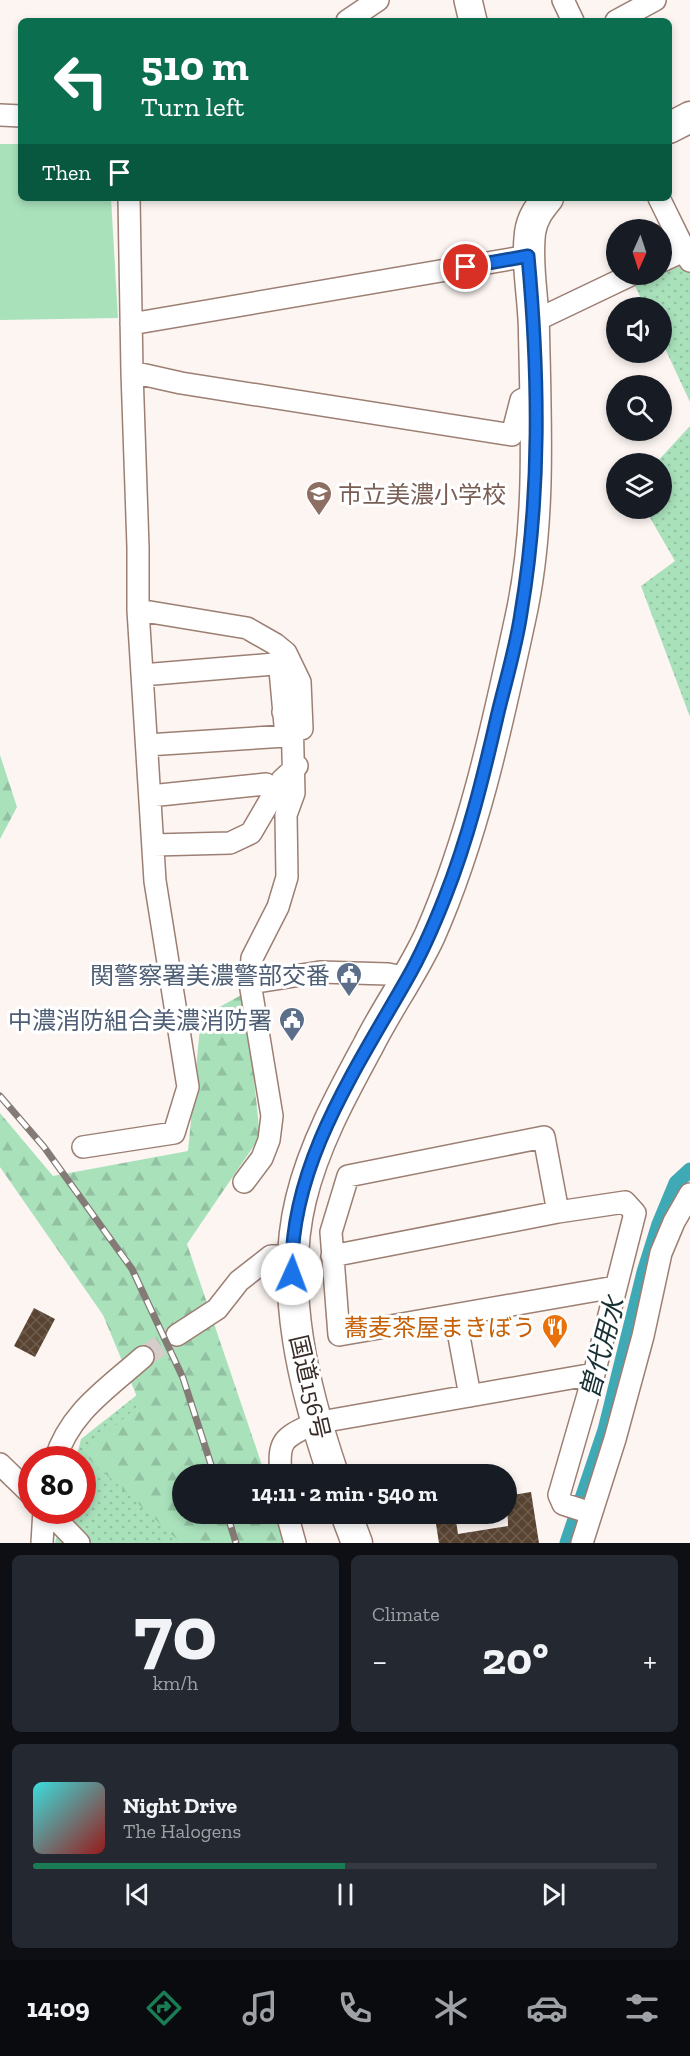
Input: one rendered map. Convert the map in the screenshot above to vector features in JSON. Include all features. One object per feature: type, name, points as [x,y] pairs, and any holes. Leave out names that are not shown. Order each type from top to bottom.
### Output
[{"type":"highway","points":[[672,126],[690,117]]},
{"type":"highway","name":"国道156号","points":[[329,1464],[315,1423],[296,1323],[292,1256],[301,1200],[322,1139],[370,1041],[408,978],[429,936],[446,895],[480,792],[521,616],[532,538],[536,488],[536,393],[534,316],[528,256],[535,204]]},
{"type":"highway","points":[[350,1524],[357,1543]]},
{"type":"main road","points":[[468,0],[473,18]]},
{"type":"street","points":[[351,18],[378,0]]},
{"type":"street","points":[[563,0],[572,18]]},
{"type":"street","points":[[622,18],[655,0]]},
{"type":"street","points":[[0,115],[18,116]]},
{"type":"street","points":[[83,1147],[174,1133],[188,1087],[155,881],[138,610],[129,201]]},
{"type":"street","points":[[661,201],[688,253],[672,258]]},
{"type":"street","points":[[131,324],[528,256]]},
{"type":"street","points":[[534,316],[545,316],[610,285]]},
{"type":"street","points":[[132,372],[181,383],[512,435],[521,400],[536,393]]},
{"type":"street","points":[[138,610],[247,628],[286,653],[300,682],[302,726],[298,764],[282,780],[251,833],[230,843],[154,845]]},
{"type":"street","points":[[142,675],[274,664],[280,670],[286,736],[147,746]]},
{"type":"street","points":[[244,1182],[262,1158],[269,1140],[272,1116],[250,982],[252,958],[278,907],[287,877],[286,815],[294,793],[292,715],[283,712]]},
{"type":"street","points":[[150,796],[266,784]]},
{"type":"street","points":[[250,982],[320,972],[388,974],[408,978]]},
{"type":"street","points":[[558,1212],[544,1137],[348,1176],[331,1232],[339,1335],[615,1287]]},
{"type":"street","points":[[582,1543],[619,1427],[643,1336],[661,1253],[674,1222],[690,1194]]},
{"type":"street","points":[[332,1256],[558,1212],[625,1202],[635,1213],[594,1374],[559,1495],[563,1504],[590,1512]]},
{"type":"street","points":[[177,1335],[217,1309],[239,1281],[271,1256],[292,1256]]},
{"type":"street","points":[[455,1316],[470,1396]]},
{"type":"street","points":[[60,1446],[64,1434],[78,1416],[143,1357]]},
{"type":"street","points":[[281,1464],[281,1450],[287,1437],[315,1423],[594,1374]]},
{"type":"street","points":[[0,1464],[18,1481]]},
{"type":"street","points":[[42,1543],[44,1524]]},
{"type":"street","points":[[60,1524],[79,1543]]},
{"type":"street","points":[[290,1524],[295,1543]]},
{"type":"green space","points":[[0,144],[18,144],[18,201],[111,201],[118,318],[0,320]]},
{"type":"green space","points":[[690,262],[690,402],[672,363],[672,297],[640,297],[635,286],[672,285],[672,270]]},
{"type":"green space","points":[[690,426],[690,717],[641,586],[675,561],[651,519],[672,519],[672,453],[665,453]]},
{"type":"green space","points":[[0,755],[17,807],[0,839]]},
{"type":"green space","points":[[245,993],[260,1137],[187,1244],[262,1464],[172,1464],[172,1524],[280,1524],[286,1543],[181,1543],[96,1465],[96,1446],[93,1446],[140,1404],[103,1315],[0,1167],[0,1113],[53,1176],[188,1151],[201,1017]]},
{"type":"green space","points":[[170,1369],[182,1464],[172,1464],[172,1524],[195,1524],[218,1543],[55,1543],[60,1524],[96,1524],[96,1446],[79,1446],[81,1439]]},
{"type":"building","points":[[34,1308],[55,1319],[35,1357],[14,1346]]},
{"type":"building","points":[[531,1492],[539,1543],[439,1543],[436,1524],[456,1524],[458,1534],[517,1524],[517,1494]]},
{"type":"waterway","name":"曽代用水","points":[[567,1543],[605,1430],[644,1272],[659,1224],[676,1183],[690,1170]]},
{"type":"tunnel","points":[[143,1357],[177,1335]]},
{"type":"railway","points":[[0,1096],[44,1147],[132,1269],[183,1378],[211,1464]]},
{"type":"railway","points":[[230,1524],[236,1543]]},
{"type":"place","name":"市立美濃小学校","points":[[319,517]]},
{"type":"place","name":"関警察署美濃警部交番","points":[[349,998]]},
{"type":"place","name":"中濃消防組合美濃消防署","points":[[292,1043]]},
{"type":"place","name":"蕎麦茶屋まきぼう","points":[[555,1350]]},
{"type":"route","points":[[292,1274],[292,1256],[301,1200],[311,1167],[346,1087],[370,1041],[408,978],[429,936],[454,873],[480,792],[521,616],[532,538],[536,488],[534,316],[528,256],[466,267]]}]
